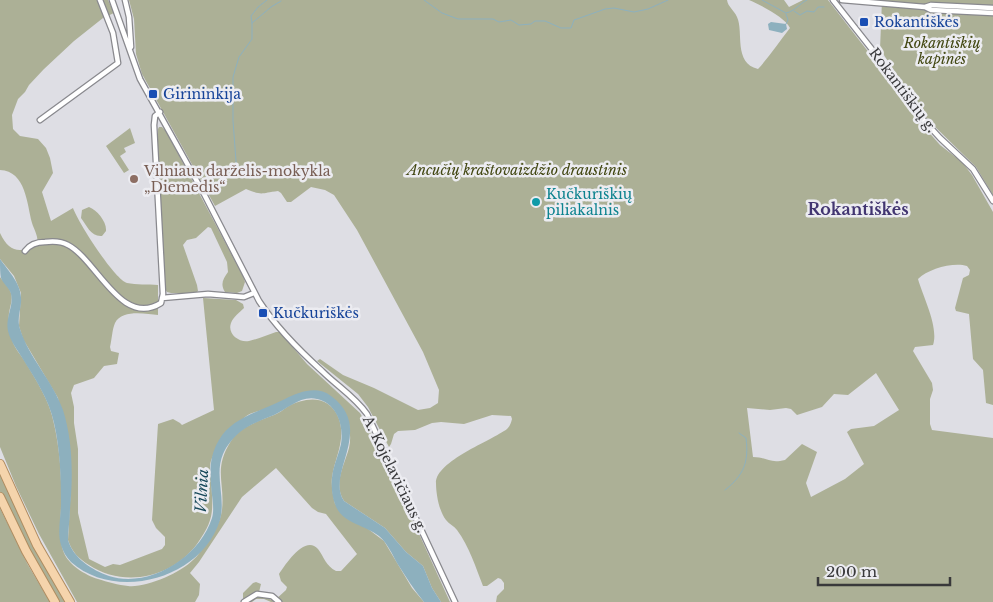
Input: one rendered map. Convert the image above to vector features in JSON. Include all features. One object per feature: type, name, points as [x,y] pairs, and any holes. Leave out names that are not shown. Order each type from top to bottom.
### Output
[{"type":"main road","points":[[0,464],[37,545],[70,602]]},
{"type":"main road","points":[[0,497],[26,551],[55,602]]},
{"type":"street","points":[[40,120],[118,63],[113,33],[100,0]]},
{"type":"street","name":"A. Kojelavičiaus g.","points":[[112,0],[140,79],[214,212],[254,293],[270,315],[314,364],[354,398],[367,414],[455,602]]},
{"type":"street","name":"A. Kojelavičiaus g.","points":[[125,0],[129,17],[131,54]]},
{"type":"street","points":[[838,1],[925,7],[931,5],[993,8]]},
{"type":"street","name":"Rokantiškių g.","points":[[838,1],[919,114],[940,138],[973,169],[993,201]]},
{"type":"street","points":[[925,7],[931,10],[993,13]]},
{"type":"street","points":[[26,251],[30,245],[40,242],[67,244],[85,258],[123,301],[133,306],[145,308],[161,303],[154,126],[156,116],[160,112]]},
{"type":"street","points":[[162,298],[208,294],[244,297],[254,293]]},
{"type":"street","points":[[244,602],[257,594],[272,596],[279,602]]},
{"type":"green space","points":[[0,0],[108,0],[114,13],[103,18],[74,41],[44,69],[18,99],[12,115],[13,129],[20,136],[38,139],[46,148],[53,173],[42,192],[51,221],[73,208],[97,249],[121,279],[131,284],[158,285],[158,315],[135,313],[118,319],[114,326],[110,347],[111,351],[119,353],[117,364],[104,366],[94,378],[74,385],[71,393],[78,449],[78,513],[89,559],[105,567],[113,564],[120,565],[162,549],[165,545],[165,537],[156,528],[152,520],[158,424],[173,419],[182,425],[214,410],[203,298],[236,300],[243,304],[244,308],[231,323],[231,331],[235,337],[241,341],[249,341],[280,332],[307,364],[360,413],[380,448],[450,602],[441,602],[432,588],[423,566],[406,552],[385,528],[344,501],[339,488],[339,482],[350,445],[349,424],[319,391],[298,394],[266,409],[250,414],[233,430],[211,460],[212,514],[207,528],[187,556],[174,565],[161,572],[147,576],[117,576],[89,565],[74,551],[68,540],[71,485],[58,398],[23,339],[19,326],[21,293],[14,276],[0,259],[0,233],[7,244],[19,250],[37,246],[37,240],[27,198],[20,182],[9,172],[0,170]]},
{"type":"green space","name":"Ancučių kraštovaizdžio draustinis","points":[[129,0],[727,0],[739,23],[742,54],[750,66],[758,69],[790,28],[778,16],[749,0],[784,0],[789,7],[803,0],[828,0],[901,94],[919,121],[940,145],[962,162],[972,175],[993,212],[993,405],[986,403],[983,370],[973,359],[969,314],[956,311],[955,308],[963,278],[969,275],[970,270],[967,266],[941,267],[922,275],[918,279],[930,312],[934,338],[933,345],[915,347],[913,351],[932,383],[930,424],[932,430],[993,438],[993,602],[496,602],[497,596],[504,589],[504,583],[498,578],[487,586],[483,586],[465,543],[457,530],[441,512],[436,483],[438,475],[454,459],[507,429],[510,426],[511,416],[492,415],[464,424],[441,422],[432,423],[415,430],[398,431],[394,434],[389,447],[368,407],[358,394],[317,361],[320,359],[343,375],[418,410],[430,408],[438,403],[439,390],[423,352],[357,230],[334,195],[325,190],[311,187],[291,202],[287,202],[278,191],[259,193],[246,189],[215,206],[142,74],[136,54],[134,19]],"holes":[[[876,373],[899,410],[874,426],[851,429],[847,432],[864,464],[845,479],[811,497],[806,483],[817,452],[802,444],[785,460],[772,461],[753,457],[747,408],[770,410],[786,408],[791,409],[797,415],[822,407],[834,394],[848,395]]]},
{"type":"green space","name":"Rokantiškių kapinės","points":[[882,0],[993,0],[993,195],[976,167],[923,115],[880,49]]},
{"type":"green space","points":[[159,127],[166,131],[243,276],[245,282],[242,291],[237,293],[225,292],[223,289],[222,284],[228,272],[227,262],[211,228],[208,227],[196,238],[187,240],[183,245],[198,291],[196,293],[171,293],[165,289],[158,149]]},
{"type":"green space","points":[[130,128],[135,143],[124,148],[126,152],[120,156],[129,170],[124,173],[106,146]]},
{"type":"green space","points":[[89,207],[98,214],[105,224],[106,231],[102,236],[92,233],[81,218],[82,210]]},
{"type":"green space","points":[[0,277],[12,296],[9,323],[13,343],[42,391],[52,415],[60,465],[61,542],[66,557],[78,569],[102,580],[128,586],[144,585],[180,570],[199,553],[220,520],[223,500],[222,460],[235,436],[250,425],[276,414],[295,403],[317,400],[330,405],[339,419],[341,427],[341,441],[332,477],[335,504],[384,541],[412,588],[424,602],[271,602],[264,599],[256,599],[252,602],[243,602],[243,593],[256,582],[261,584],[258,596],[274,601],[287,587],[281,581],[279,574],[296,552],[307,545],[313,545],[318,549],[327,564],[336,571],[341,571],[357,554],[326,514],[312,508],[276,468],[242,497],[190,573],[200,584],[199,595],[195,602],[77,602],[39,534],[0,447]]},
{"type":"green space","points":[[0,471],[67,602],[58,602],[11,516],[0,492]]},
{"type":"green space","points":[[0,508],[28,565],[50,602],[0,602]]},
{"type":"water","points":[[771,22],[786,24],[787,29],[782,33],[769,30],[768,24]]},
{"type":"water","points":[[0,259],[15,279],[20,290],[19,322],[24,340],[59,399],[63,410],[69,434],[72,484],[68,540],[74,552],[90,567],[109,576],[124,579],[140,578],[156,574],[185,557],[206,532],[212,518],[211,460],[215,447],[225,432],[248,415],[290,396],[314,390],[331,396],[344,409],[349,422],[350,436],[340,477],[340,490],[344,501],[385,528],[406,552],[423,566],[432,588],[441,602],[424,602],[382,539],[373,532],[348,520],[338,510],[333,496],[332,483],[333,471],[342,437],[340,423],[338,416],[330,405],[324,401],[311,398],[294,403],[274,415],[256,422],[237,434],[228,445],[223,454],[220,470],[222,503],[220,520],[210,540],[195,557],[177,570],[156,578],[133,582],[111,581],[90,574],[71,562],[64,552],[60,540],[60,473],[58,443],[52,414],[36,380],[13,344],[9,334],[7,326],[12,299],[1,278]]},
{"type":"waterway","points":[[237,174],[233,121],[233,77],[239,57],[252,39],[251,16],[267,0]]},
{"type":"waterway","points":[[424,0],[442,13],[458,19],[493,19],[499,22],[511,20],[519,25],[531,24],[535,21],[545,21],[561,28],[571,28],[574,20],[605,9],[614,8],[634,12],[648,9],[668,0]]},
{"type":"waterway","points":[[762,0],[786,13],[807,0]]},
{"type":"waterway","points":[[252,23],[281,1]]},
{"type":"waterway","points":[[794,11],[800,15],[807,11],[814,12],[818,7],[824,7]]},
{"type":"waterway","points":[[786,14],[788,20],[786,24]]},
{"type":"waterway","points":[[725,490],[737,479],[746,461],[746,438],[739,433]]},
{"type":"place","name":"Rokantiškės","points":[[864,22]]},
{"type":"place","name":"Girininkija","points":[[153,94]]},
{"type":"place","name":"Vilniaus darželis-mokykla „Diemedis“","points":[[134,179]]},
{"type":"place","name":"Kučkuriškių piliakalnis","points":[[536,202]]},
{"type":"place","name":"Kučkuriškės","points":[[263,313]]},
{"type":"district","name":"Rokantiškės","points":[[858,209]]},
{"type":"water label","name":"Vilnia","points":[[202,491]]}]
